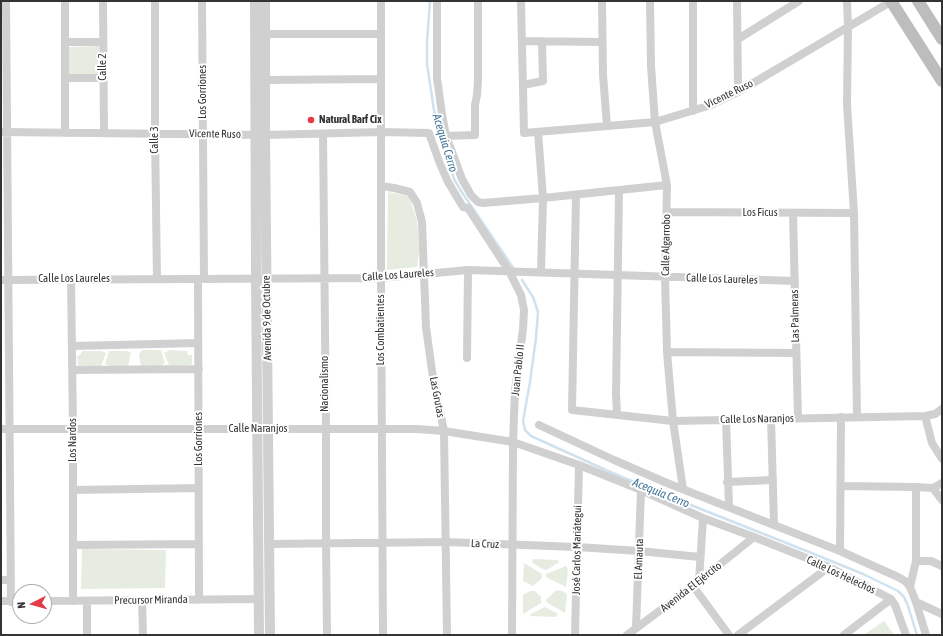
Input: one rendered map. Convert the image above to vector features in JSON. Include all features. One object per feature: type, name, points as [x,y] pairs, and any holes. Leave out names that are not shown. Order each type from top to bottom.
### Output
[{"type":"main road","points":[[891,1],[942,81]]},
{"type":"main road","points":[[918,1],[942,39]]},
{"type":"street","points":[[1,601],[11,602],[10,507],[5,429],[4,132],[6,1]]},
{"type":"street","points":[[65,1],[65,133]]},
{"type":"street","name":"Calle 2","points":[[103,1],[104,133]]},
{"type":"street","name":"Calle 3","points":[[155,1],[157,279]]},
{"type":"street","name":"Los Gorriones","points":[[199,600],[198,343],[201,279],[203,134],[202,1]]},
{"type":"street","name":"Avenida 9 de Octubre","points":[[255,1],[266,278],[259,635]]},
{"type":"street","name":"Avenida 9 de Octubre","points":[[265,1],[265,80],[260,135],[256,278],[269,544],[270,635]]},
{"type":"street","name":"Los Combatientes","points":[[382,1],[381,429],[383,635]]},
{"type":"street","points":[[437,1],[437,78],[446,136],[462,179],[471,195],[478,202],[483,203],[543,198],[666,185]]},
{"type":"street","points":[[446,136],[475,135],[475,105],[478,80],[478,1]]},
{"type":"street","points":[[522,1],[523,85],[542,82],[542,41]]},
{"type":"street","points":[[602,1],[603,75],[607,126]]},
{"type":"street","name":"Calle Algarrobo","points":[[650,1],[651,66],[655,122],[666,185],[667,212],[665,277],[667,352],[673,421],[684,489]]},
{"type":"street","points":[[693,1],[693,111]]},
{"type":"street","points":[[737,1],[738,92]]},
{"type":"street","points":[[738,39],[799,1]]},
{"type":"street","points":[[846,1],[848,27],[847,104],[854,213],[858,417]]},
{"type":"street","name":"Vicente Ruso","points":[[523,85],[524,133],[655,122],[711,105],[738,92],[891,1]]},
{"type":"street","points":[[265,34],[381,34]]},
{"type":"street","points":[[522,41],[602,42]]},
{"type":"street","points":[[65,42],[103,42]]},
{"type":"street","points":[[65,78],[104,78]]},
{"type":"street","points":[[265,80],[381,79]]},
{"type":"street","name":"Vicente Ruso","points":[[4,132],[260,135],[381,132],[429,133]]},
{"type":"street","points":[[538,132],[543,198],[541,272]]},
{"type":"street","name":"Juan Pablo II","points":[[429,133],[448,182],[463,207],[468,208],[514,271],[524,310],[515,390],[513,442],[512,635]]},
{"type":"street","name":"Nacionalismo","points":[[323,134],[327,635]]},
{"type":"street","name":"Las Grutas","points":[[381,186],[410,192],[417,203],[422,222],[426,327],[432,371],[444,431],[447,635]]},
{"type":"street","points":[[617,415],[619,190]]},
{"type":"street","points":[[574,273],[576,195]]},
{"type":"street","name":"Los Ficus","points":[[667,212],[854,213]]},
{"type":"street","name":"Las Palmeras","points":[[793,213],[798,418]]},
{"type":"street","points":[[467,358],[468,270]]},
{"type":"street","name":"Calle Los Laureles","points":[[4,280],[381,278],[468,270],[795,281]]},
{"type":"street","name":"Calle Los Naranjos","points":[[574,273],[572,410],[673,421],[925,416],[935,414],[942,409]]},
{"type":"street","name":"Los Nardos","points":[[71,279],[74,545],[73,601]]},
{"type":"street","points":[[72,346],[198,343]]},
{"type":"street","points":[[667,352],[796,353]]},
{"type":"street","points":[[72,370],[198,369]]},
{"type":"street","points":[[925,416],[932,443],[942,459]]},
{"type":"street","points":[[840,551],[841,418]]},
{"type":"street","points":[[771,419],[774,524]]},
{"type":"street","points":[[726,420],[729,506]]},
{"type":"street","points":[[539,424],[614,460],[840,551],[898,577],[910,586],[926,635]]},
{"type":"street","name":"Calle Naranjos","points":[[5,429],[417,429],[444,431],[513,442]]},
{"type":"street","points":[[513,442],[579,465],[641,490],[702,518],[754,537]]},
{"type":"street","name":"José Carlos Mariátegui","points":[[575,635],[579,465]]},
{"type":"street","points":[[727,482],[773,480]]},
{"type":"street","points":[[841,486],[916,486],[933,488],[942,483]]},
{"type":"street","points":[[910,586],[916,561],[916,486]]},
{"type":"street","points":[[73,490],[199,488]]},
{"type":"street","points":[[933,488],[942,500]]},
{"type":"street","name":"El Amauta","points":[[636,628],[641,490]]},
{"type":"street","points":[[1,507],[10,507]]},
{"type":"street","points":[[702,518],[700,557],[696,583],[729,635]]},
{"type":"street","name":"Calle Los Helechos","points":[[754,537],[829,567],[891,599]]},
{"type":"street","name":"Avenida El Ejército","points":[[628,635],[754,537]]},
{"type":"street","name":"La Cruz","points":[[269,544],[446,542],[577,547],[700,557]]},
{"type":"street","points":[[74,545],[199,544]]},
{"type":"street","points":[[916,561],[931,561],[942,566]]},
{"type":"street","points":[[738,635],[829,567]]},
{"type":"street","points":[[1,580],[11,580]]},
{"type":"street","name":"Precursor Miranda","points":[[52,601],[259,599]]},
{"type":"street","points":[[844,635],[891,599],[906,635]]},
{"type":"street","points":[[142,600],[143,635]]},
{"type":"street","points":[[87,601],[87,635]]},
{"type":"street","points":[[916,602],[942,614]]},
{"type":"shaded area","points":[[99,46],[99,76],[68,75],[69,47]]},
{"type":"shaded area","points":[[388,192],[409,196],[417,221],[419,252],[417,267],[387,270]]},
{"type":"shaded area","points":[[142,350],[161,350],[165,363],[160,366],[141,366],[139,354]]},
{"type":"shaded area","points":[[170,350],[187,351],[188,355],[192,355],[192,364],[169,365],[164,353]]},
{"type":"shaded area","points":[[82,351],[100,351],[106,353],[101,366],[79,366],[77,356],[80,355]]},
{"type":"shaded area","points":[[109,351],[127,351],[131,353],[128,366],[110,366],[105,364]]},
{"type":"shaded area","points":[[82,549],[166,550],[165,588],[81,589]]},
{"type":"shaded area","points":[[533,559],[558,560],[559,562],[546,570],[533,563]]},
{"type":"shaded area","points":[[524,563],[542,574],[542,578],[533,586],[523,581]]},
{"type":"shaded area","points":[[566,566],[568,570],[566,587],[546,577],[546,574]]},
{"type":"shaded area","points":[[558,590],[567,594],[565,613],[546,601],[555,591]]},
{"type":"shaded area","points":[[530,591],[535,591],[541,597],[541,603],[523,614],[523,595]]},
{"type":"shaded area","points":[[545,607],[558,614],[556,617],[530,616],[531,614]]},
{"type":"shaded area","points":[[884,621],[894,635],[864,635]]},
{"type":"waterway","name":"Acequia Cerro","points":[[430,1],[427,64],[434,110],[445,151],[454,179],[461,191],[514,269]]},
{"type":"waterway","name":"Acequia Cerro","points":[[522,280],[533,297],[538,312],[530,382],[523,421],[525,430],[531,436],[608,471],[863,574],[898,591],[904,597],[908,606],[917,635]]},
{"type":"place","name":"Natural Barf Cix","points":[[311,120]]}]
